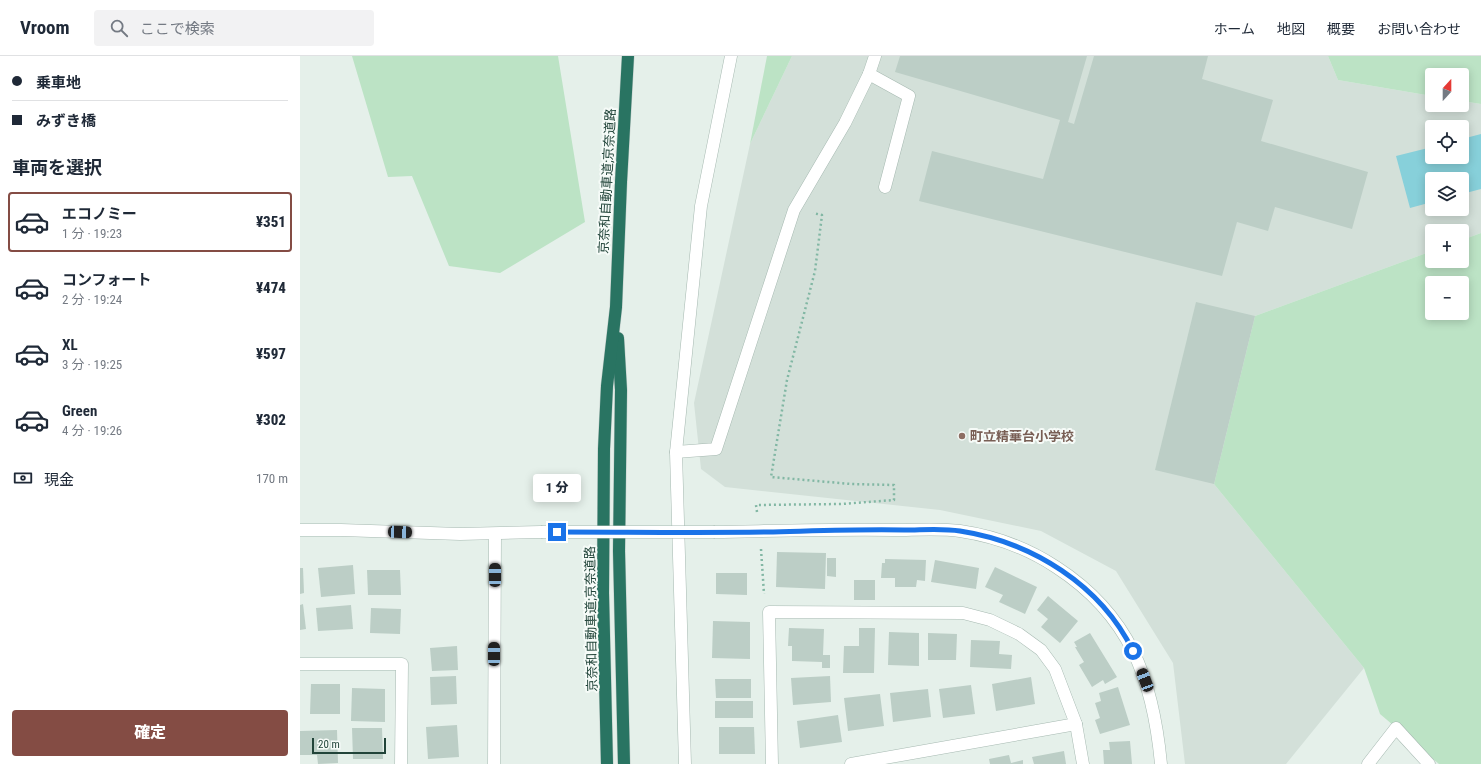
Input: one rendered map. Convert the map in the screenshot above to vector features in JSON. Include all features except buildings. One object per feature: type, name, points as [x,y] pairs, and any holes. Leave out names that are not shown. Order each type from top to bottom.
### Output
[{"type":"highway","name":"京奈和自動車道;京奈道路","points":[[607,764],[603,593],[604,449],[607,386],[616,307],[628,56]]},
{"type":"highway","name":"京奈和自動車道;京奈道路","points":[[616,307],[621,390],[619,551],[624,764]]},
{"type":"street","points":[[685,764],[676,452],[701,206],[731,56]]},
{"type":"street","points":[[676,452],[716,449],[794,210],[844,123],[869,74],[875,56]]},
{"type":"street","points":[[869,74],[909,96],[884,187]]},
{"type":"street","points":[[300,530],[495,534],[541,532],[958,530],[998,539],[1044,559],[1085,588],[1114,618],[1128,640],[1139,663],[1151,698],[1158,734],[1161,764]]},
{"type":"street","points":[[494,764],[495,534]]},
{"type":"street","points":[[772,764],[769,612],[963,613],[990,620],[1019,634],[1041,650],[1055,669],[1076,724],[1083,764]]},
{"type":"street","points":[[300,664],[402,664],[401,764]]},
{"type":"street","points":[[851,764],[1076,724]]},
{"type":"street","points":[[1368,764],[1396,728],[1429,764]]},
{"type":"path","points":[[758,519],[756,505],[841,504],[894,500],[894,485],[851,484],[771,477],[787,380],[815,271],[822,215],[794,210]]},
{"type":"path","points":[[760,548],[764,600],[769,612]]},
{"type":"shaded area","name":"町立精華台小学校","points":[[792,56],[1328,56],[1338,80],[1425,95],[1425,112],[1469,112],[1469,102],[1481,104],[1481,233],[1469,237],[1469,224],[1425,224],[1425,254],[1255,316],[1214,484],[1364,668],[1286,764],[1185,764],[1173,663],[1116,571],[1041,531],[940,510],[725,487],[701,469],[694,403],[750,144]]},
{"type":"green space","points":[[352,56],[558,56],[585,222],[500,273],[449,266],[412,176],[388,177]]},
{"type":"green space","points":[[767,56],[792,56],[750,144]]},
{"type":"green space","points":[[1328,56],[1481,56],[1481,104],[1469,102],[1469,68],[1425,68],[1425,95],[1338,80]]},
{"type":"green space","points":[[1481,233],[1481,764],[1439,764],[1380,714],[1364,668],[1214,484],[1255,316],[1425,254],[1425,268],[1469,268],[1469,237]]},
{"type":"water","points":[[1481,134],[1481,189],[1469,192],[1469,172],[1425,172],[1425,204],[1410,208],[1396,156],[1425,149],[1425,164],[1469,164],[1469,137]]},
{"type":"place","name":"町立精華台小学校","points":[[962,436]]},
{"type":"route","points":[[557,532],[958,530],[978,534],[1017,546],[1044,559],[1068,575],[1100,602],[1114,618],[1133,651]]}]
